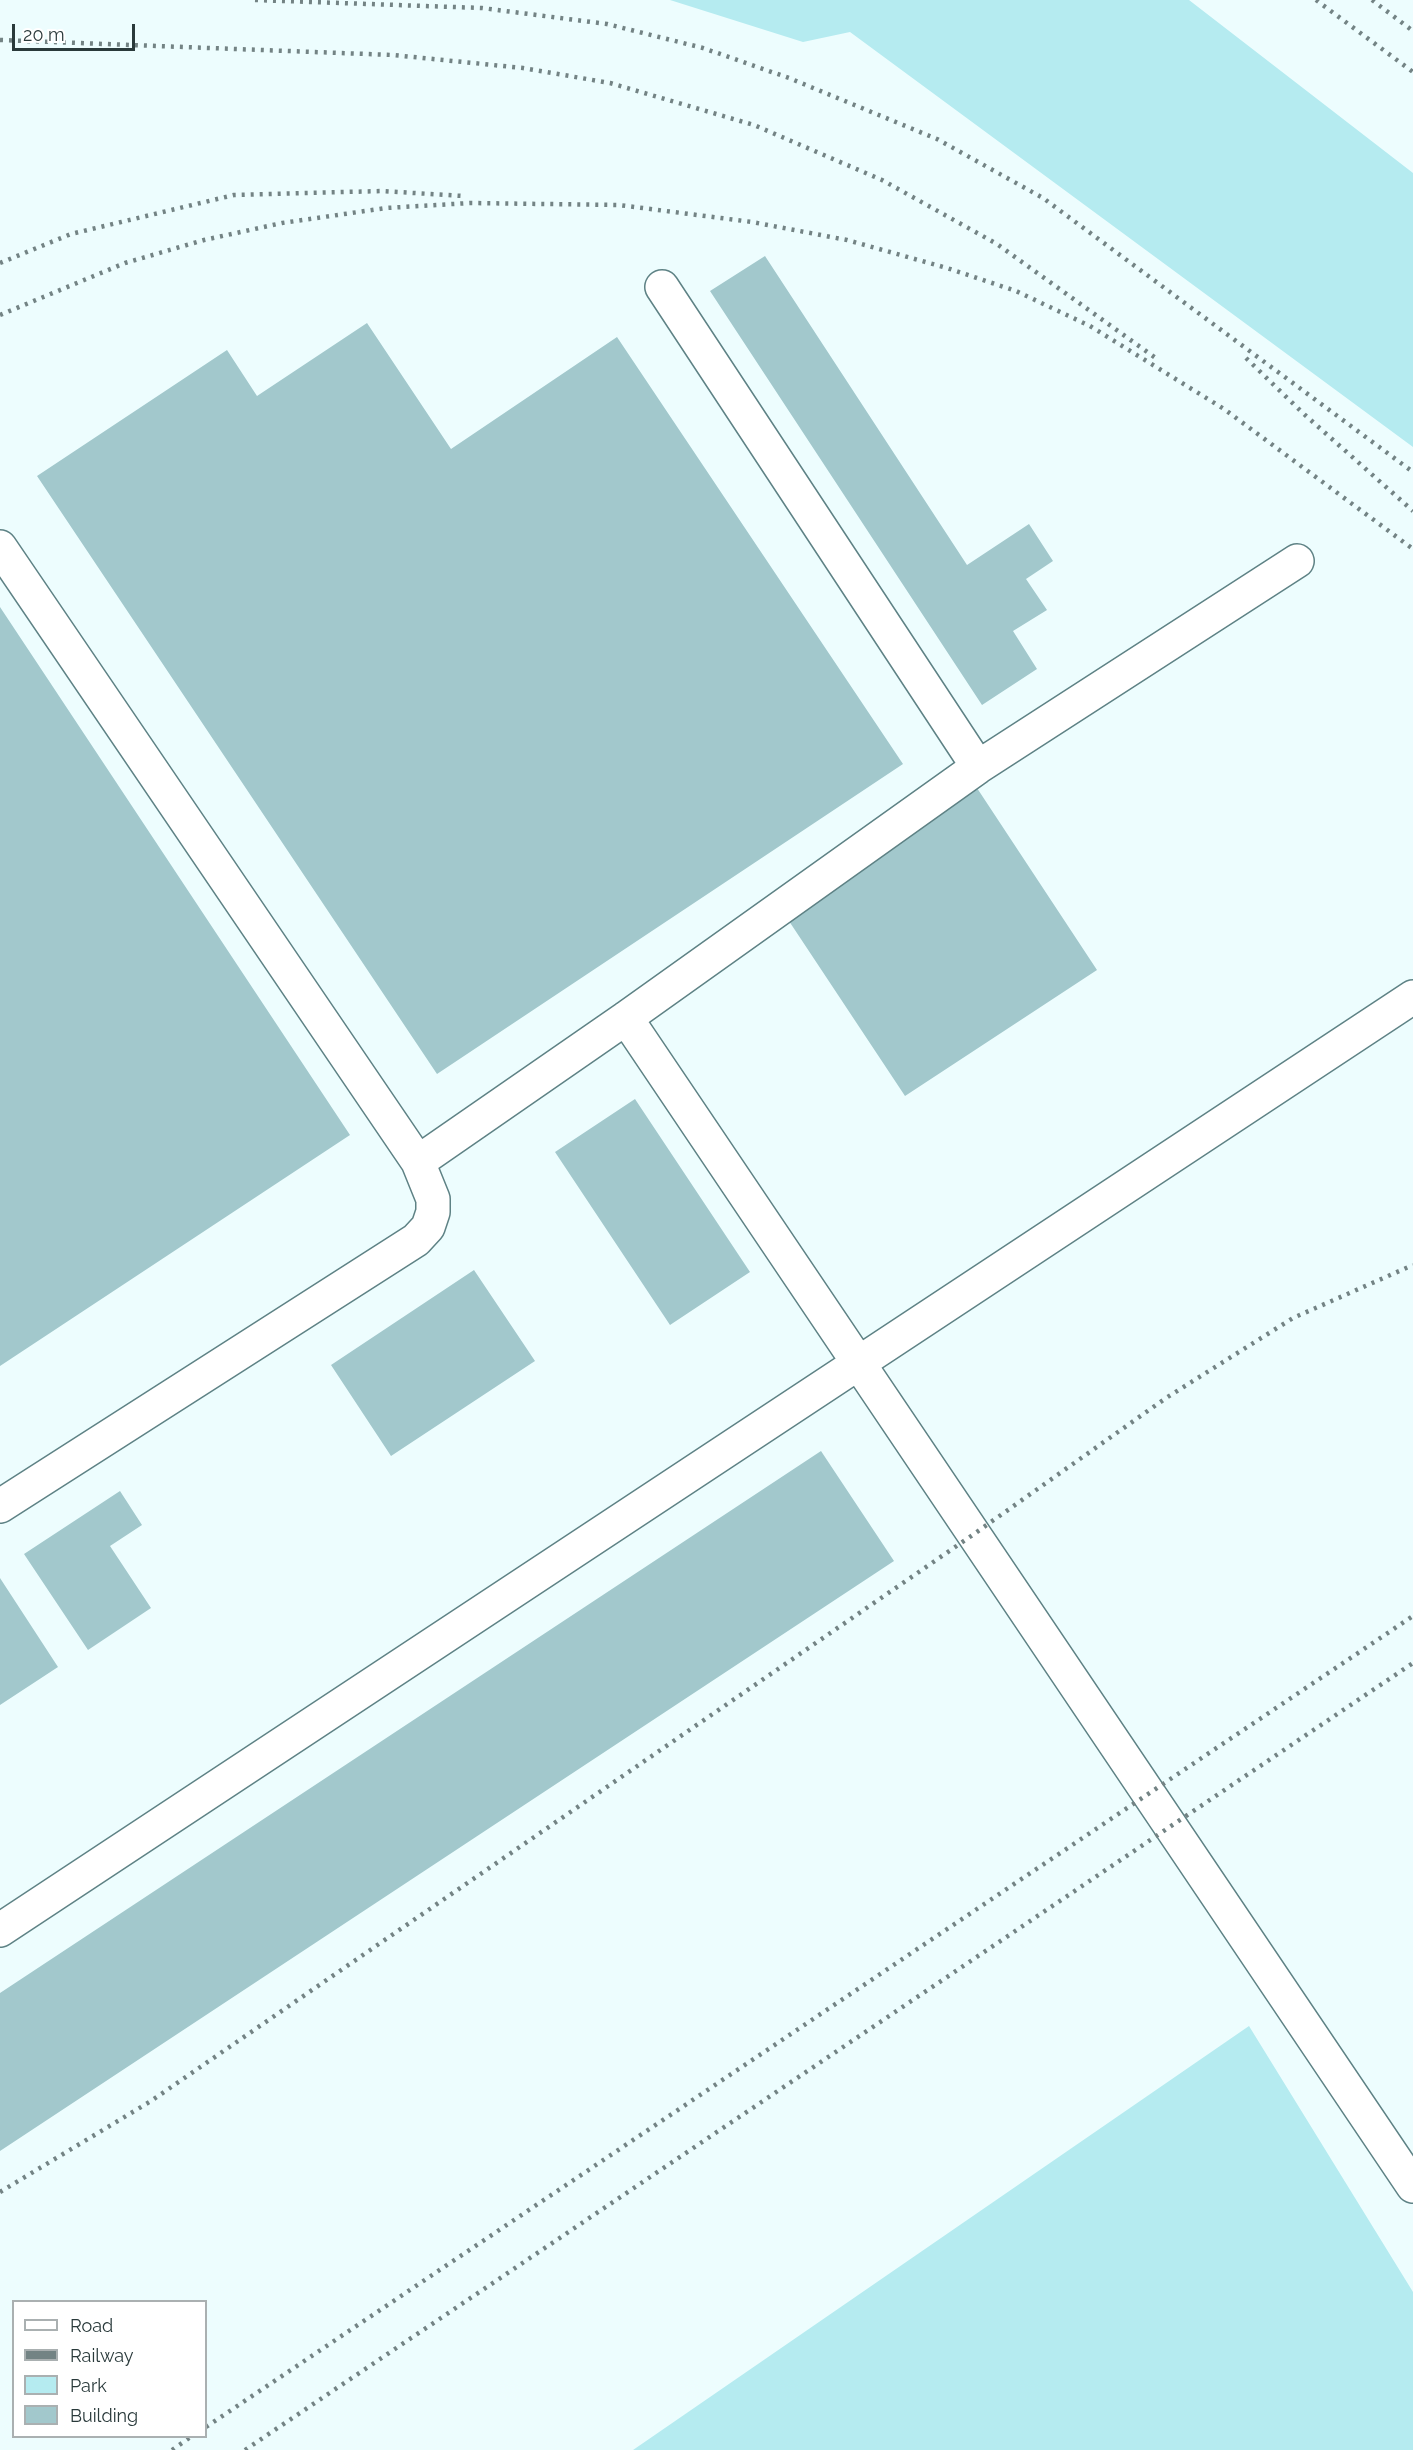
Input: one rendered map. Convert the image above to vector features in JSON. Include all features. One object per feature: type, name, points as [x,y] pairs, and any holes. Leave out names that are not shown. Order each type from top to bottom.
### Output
[{"type":"lane","points":[[662,287],[978,767]]},
{"type":"lane","points":[[0,547],[418,1162],[433,1199],[433,1212],[428,1227],[416,1240],[0,1506]]},
{"type":"lane","points":[[418,1162],[626,1018],[978,767],[1297,561]]},
{"type":"lane","points":[[0,1930],[1413,997]]},
{"type":"lane","points":[[626,1018],[1413,2186]]},
{"type":"green space","points":[[670,0],[1189,0],[1413,173],[1413,447],[850,32],[803,42]]},
{"type":"green space","points":[[1249,2026],[1413,2292],[1413,2450],[633,2450]]},
{"type":"building","points":[[765,256],[967,565],[1029,524],[1053,561],[1026,579],[1047,610],[1013,631],[1037,669],[982,705],[710,291]]},
{"type":"building","points":[[367,323],[451,449],[617,337],[903,764],[437,1074],[37,476],[227,350],[257,396]]},
{"type":"building","points":[[0,607],[350,1135],[0,1366]]},
{"type":"building","points":[[975,785],[1097,970],[905,1096],[783,912]]},
{"type":"building","points":[[635,1099],[750,1272],[670,1325],[555,1152]]},
{"type":"building","points":[[474,1270],[535,1361],[391,1456],[331,1365]]},
{"type":"building","points":[[821,1451],[894,1561],[0,2151],[0,1993]]},
{"type":"building","points":[[120,1491],[142,1525],[110,1546],[151,1608],[88,1650],[24,1554]]},
{"type":"building","points":[[0,1578],[58,1667],[0,1705]]},
{"type":"railway","points":[[255,0],[482,8],[607,24],[703,48],[789,78],[937,139],[1043,198],[1413,472]]},
{"type":"railway","points":[[1316,0],[1413,72]]},
{"type":"railway","points":[[1372,0],[1413,31]]},
{"type":"railway","points":[[0,40],[393,55],[523,68],[610,83],[754,125],[882,180],[997,244],[1157,359]]},
{"type":"railway","points":[[0,263],[71,234],[234,195],[382,191],[463,196]]},
{"type":"railway","points":[[0,315],[125,263],[204,240],[282,223],[386,208],[470,203],[619,205],[752,222],[847,240],[947,268],[1016,291],[1090,326],[1224,409],[1413,549]]},
{"type":"railway","points":[[1246,358],[1305,415],[1413,511]]},
{"type":"railway","points":[[0,2192],[151,2101],[974,1534],[1166,1398],[1293,1318],[1413,1265]]},
{"type":"railway","points":[[207,2426],[1413,1616]]},
{"type":"railway","points":[[245,2450],[1413,1663]]},
{"type":"railway","points":[[172,2450],[189,2438]]}]
